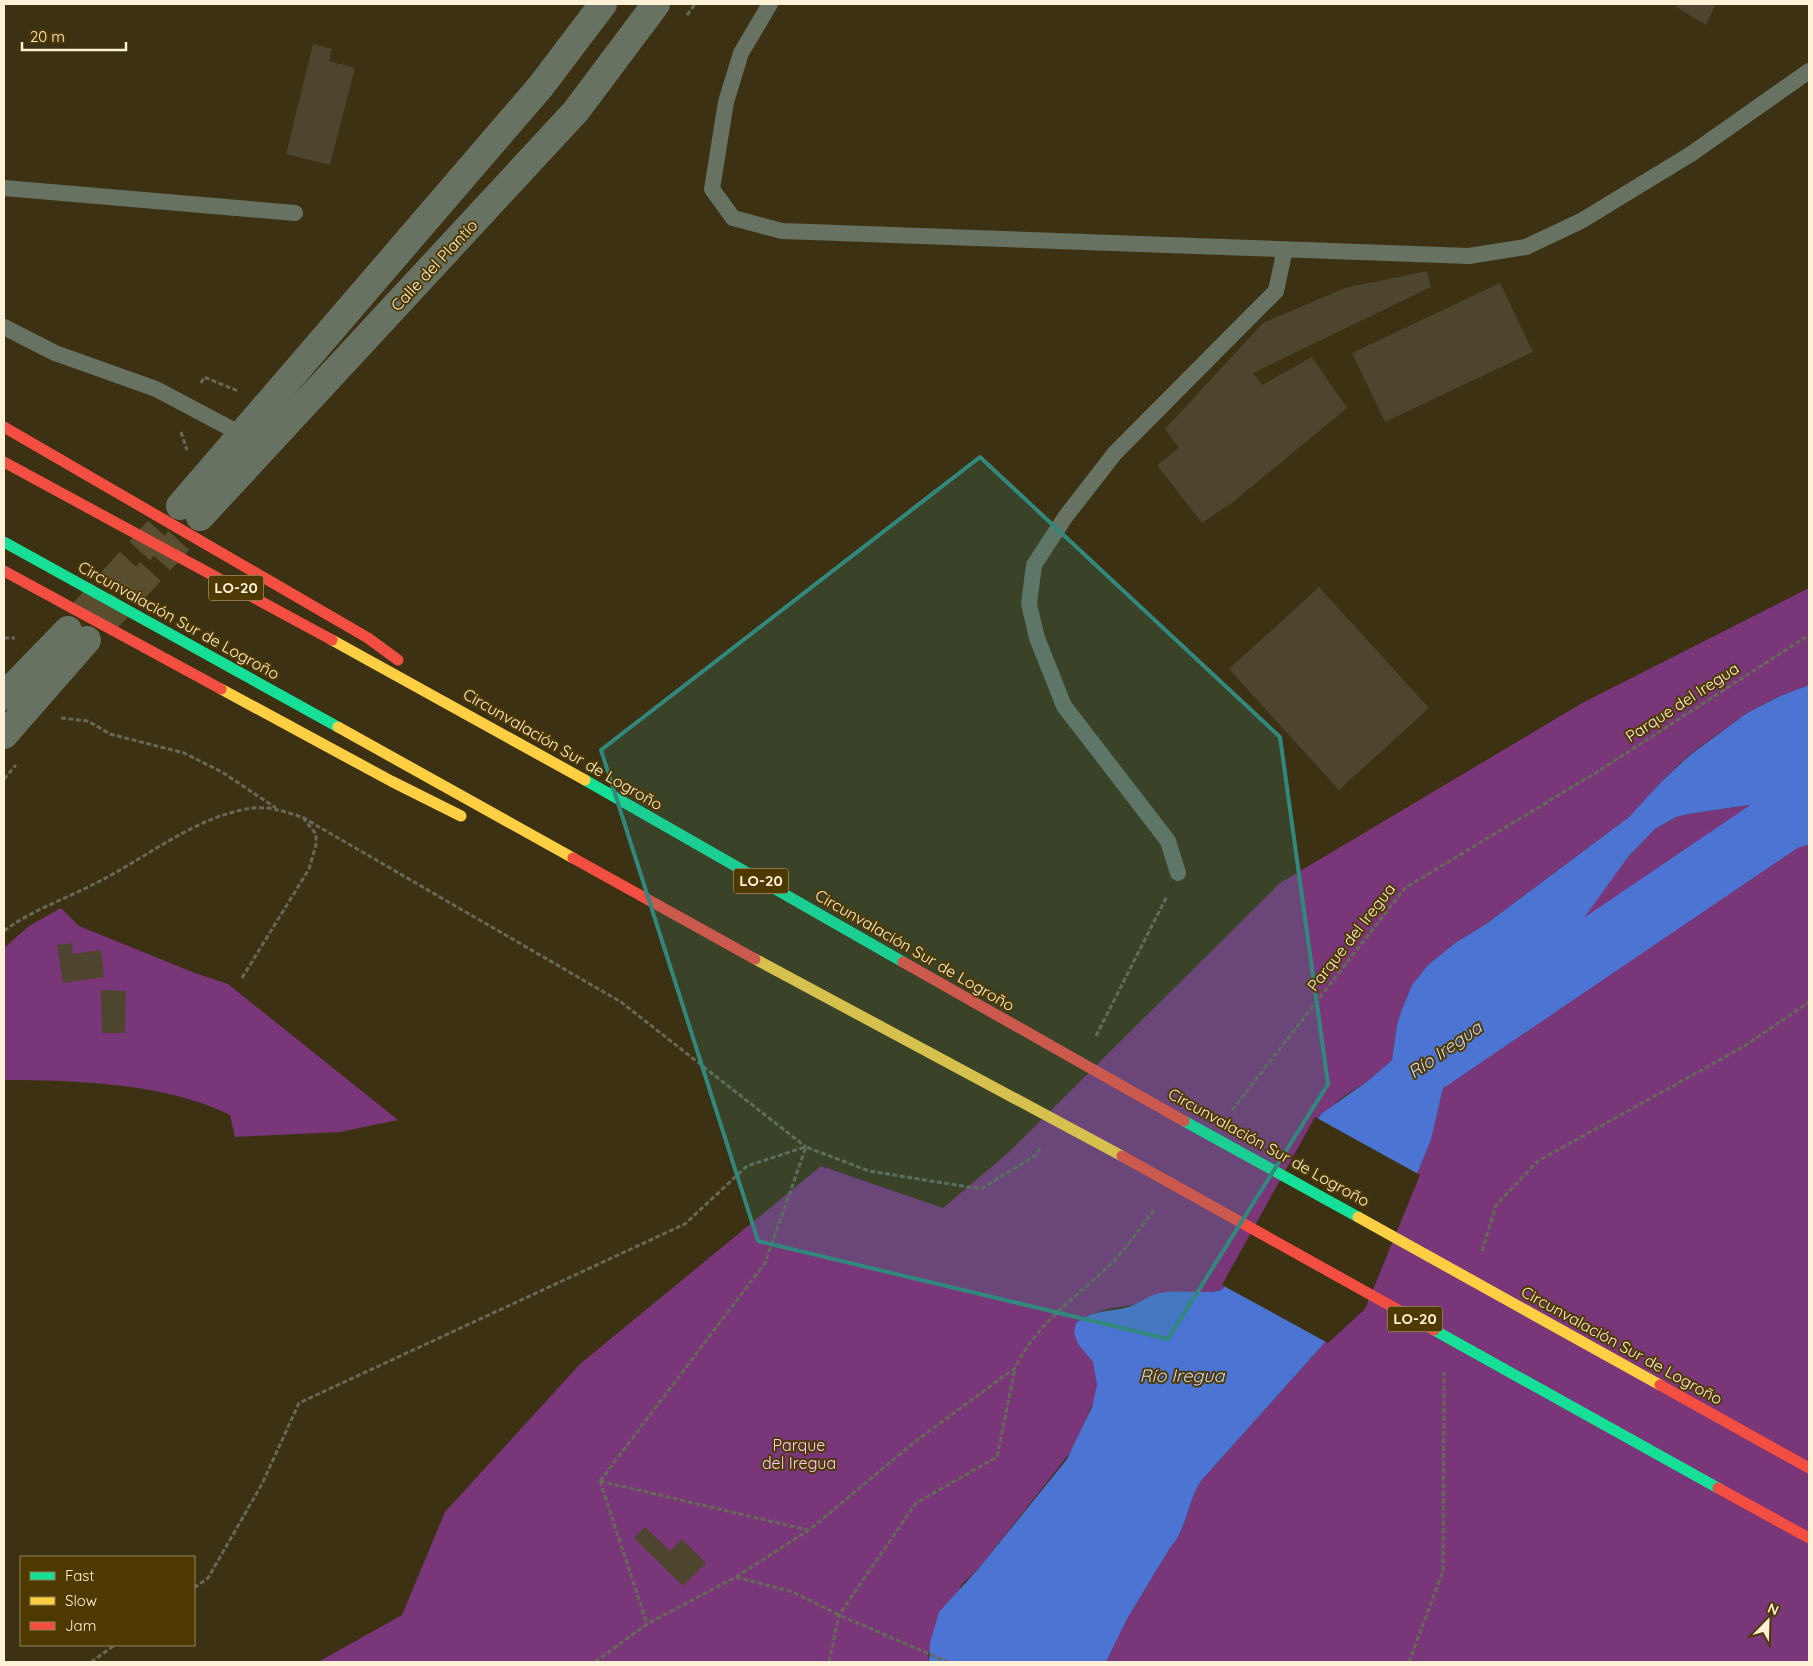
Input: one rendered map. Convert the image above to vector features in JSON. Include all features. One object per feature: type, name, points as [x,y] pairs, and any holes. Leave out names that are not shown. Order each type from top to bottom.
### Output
[{"type":"highway","points":[[4,427],[368,638],[408,667],[439,694]]},
{"type":"highway","name":"Circunvalación Sur de Logroño","points":[[4,462],[439,694],[476,718],[993,1014],[1047,1042],[1809,1468]]},
{"type":"highway","name":"Circunvalación Sur de Logroño","points":[[4,542],[871,1023],[1021,1100],[1809,1538]]},
{"type":"highway","points":[[4,571],[391,781],[471,821]]},
{"type":"highway","points":[[587,879],[871,1023]]},
{"type":"street","name":"Calle del Plantío","points":[[604,4],[541,86],[242,434],[190,512],[576,112],[656,4]]},
{"type":"street","points":[[4,696],[77,635],[4,735]]},
{"type":"lane","points":[[770,4],[741,53],[726,102],[712,189],[733,218],[782,231],[1470,256],[1526,247],[1581,222],[1691,154],[1809,72]]},
{"type":"lane","points":[[4,188],[295,213]]},
{"type":"lane","points":[[1178,873],[1168,841],[1064,706],[1037,638],[1028,604],[1034,566],[1066,516],[1115,453],[1276,291],[1285,249]]},
{"type":"lane","points":[[4,327],[55,353],[156,389],[242,434]]},
{"type":"path","name":"Parque del Iregua","points":[[1230,1113],[1405,888],[1588,777],[1809,634]]},
{"type":"path","points":[[60,718],[88,721],[110,734],[184,753],[222,772],[276,808],[302,817],[622,1002],[806,1147],[869,1170],[980,1189],[1036,1155],[1045,1138]]},
{"type":"path","points":[[4,931],[20,919],[94,885],[204,820],[248,809],[276,808]]},
{"type":"path","points":[[242,978],[309,869],[316,845],[316,834],[302,817]]},
{"type":"path","points":[[1094,1041],[1178,873]]},
{"type":"path","points":[[600,1481],[765,1263],[806,1147]]},
{"type":"path","points":[[195,1587],[208,1578],[262,1484],[299,1403],[685,1224],[746,1166],[806,1147]]},
{"type":"path","points":[[829,1662],[839,1615],[916,1503],[997,1457],[1015,1368],[1022,1353],[1043,1324],[1121,1253],[1157,1206]]},
{"type":"path","points":[[595,1662],[647,1624],[736,1577],[809,1530],[918,1440],[1015,1368]]},
{"type":"path","points":[[600,1481],[809,1530]]},
{"type":"path","points":[[600,1481],[647,1624]]},
{"type":"path","points":[[736,1577],[793,1592],[839,1615],[948,1662]]},
{"type":"path","points":[[91,1662],[114,1646]]},
{"type":"highlighted area","points":[[980,457],[1280,737],[1328,1084],[1168,1339],[758,1241],[601,750]]},
{"type":"green space","name":"Parque del Iregua","points":[[1809,588],[1809,685],[1780,696],[1747,713],[1689,755],[1629,817],[1486,924],[1455,943],[1428,965],[1412,985],[1402,1009],[1397,1024],[1392,1060],[1369,1080],[1340,1099],[1314,1123],[1222,1290],[1107,1309],[1087,1316],[1076,1323],[1078,1344],[1093,1361],[1097,1384],[1096,1396],[1073,1449],[979,1568],[962,1584],[928,1654],[929,1662],[318,1662],[402,1615],[445,1512],[580,1364],[821,1166],[943,1208],[1009,1152],[1280,883],[1584,702]]},
{"type":"green space","points":[[1809,796],[1809,1662],[1106,1662],[1127,1619],[1176,1541],[1196,1489],[1201,1481],[1336,1330],[1362,1307],[1431,1140],[1444,1084],[1458,1065],[1476,1048],[1519,989],[1548,964],[1628,857],[1655,829],[1676,817],[1689,814]]},
{"type":"green space","points":[[61,908],[79,926],[195,973],[228,984],[398,1120],[340,1132],[235,1137],[230,1115],[205,1104],[178,1096],[149,1090],[90,1083],[4,1080],[4,948],[29,926]]},
{"type":"water","name":"Río Iregua","points":[[1809,685],[1809,796],[1689,814],[1676,817],[1655,829],[1628,857],[1565,944],[1519,989],[1476,1048],[1458,1065],[1444,1084],[1431,1140],[1362,1307],[1336,1330],[1201,1481],[1196,1489],[1176,1541],[1127,1619],[1106,1662],[929,1662],[930,1643],[939,1612],[979,1568],[1067,1459],[1092,1407],[1097,1385],[1093,1362],[1078,1344],[1074,1333],[1076,1323],[1090,1315],[1131,1306],[1160,1293],[1222,1290],[1321,1114],[1369,1080],[1392,1060],[1397,1024],[1402,1009],[1412,985],[1428,965],[1455,943],[1486,924],[1629,817],[1661,782],[1690,755],[1747,713],[1780,696]]},
{"type":"pier","points":[[1315,1117],[1420,1175],[1365,1309],[1328,1343],[1222,1285]]},
{"type":"building","points":[[1678,4],[1716,4],[1706,25],[1676,7]]},
{"type":"building","points":[[313,44],[332,49],[329,61],[355,68],[330,165],[286,154]]},
{"type":"building","points":[[1427,271],[1431,287],[1253,373],[1262,385],[1312,357],[1347,408],[1233,502],[1202,523],[1157,465],[1179,448],[1165,429],[1263,323],[1345,288]]},
{"type":"building","points":[[1500,283],[1533,352],[1385,422],[1352,353]]},
{"type":"building","points":[[1319,587],[1429,708],[1339,790],[1229,669]]},
{"type":"building","points":[[72,943],[73,954],[101,950],[104,977],[63,983],[57,945]]},
{"type":"building","points":[[101,990],[126,991],[125,1033],[102,1033]]},
{"type":"building","points":[[645,1527],[670,1551],[682,1539],[706,1563],[683,1586],[634,1538]]},
{"type":"waterway","name":"Río Iregua","points":[[1431,1059],[1785,819],[1809,812]]},
{"type":"tunnel","points":[[83,613],[164,524]]},
{"type":"tunnel","points":[[103,623],[184,535]]},
{"type":"traffic: fast","points":[[4,542],[338,727]]},
{"type":"traffic: fast","points":[[585,780],[903,962]]},
{"type":"traffic: fast","points":[[1184,1121],[1358,1217]]},
{"type":"traffic: fast","points":[[1434,1330],[1718,1488]]},
{"type":"traffic: slow","points":[[332,640],[585,780]]},
{"type":"traffic: slow","points":[[221,689],[391,781],[461,816]]},
{"type":"traffic: slow","points":[[338,727],[573,858]]},
{"type":"traffic: slow","points":[[755,959],[1122,1156]]},
{"type":"traffic: slow","points":[[1358,1217],[1660,1385]]},
{"type":"traffic: jam","points":[[4,427],[368,638],[398,660]]},
{"type":"traffic: jam","points":[[4,462],[332,640]]},
{"type":"traffic: jam","points":[[4,571],[221,689]]},
{"type":"traffic: jam","points":[[573,858],[755,959]]},
{"type":"traffic: jam","points":[[903,962],[1184,1121]]},
{"type":"traffic: jam","points":[[1122,1156],[1434,1330]]},
{"type":"traffic: jam","points":[[1660,1385],[1809,1468]]},
{"type":"traffic: jam","points":[[1718,1488],[1809,1538]]}]
